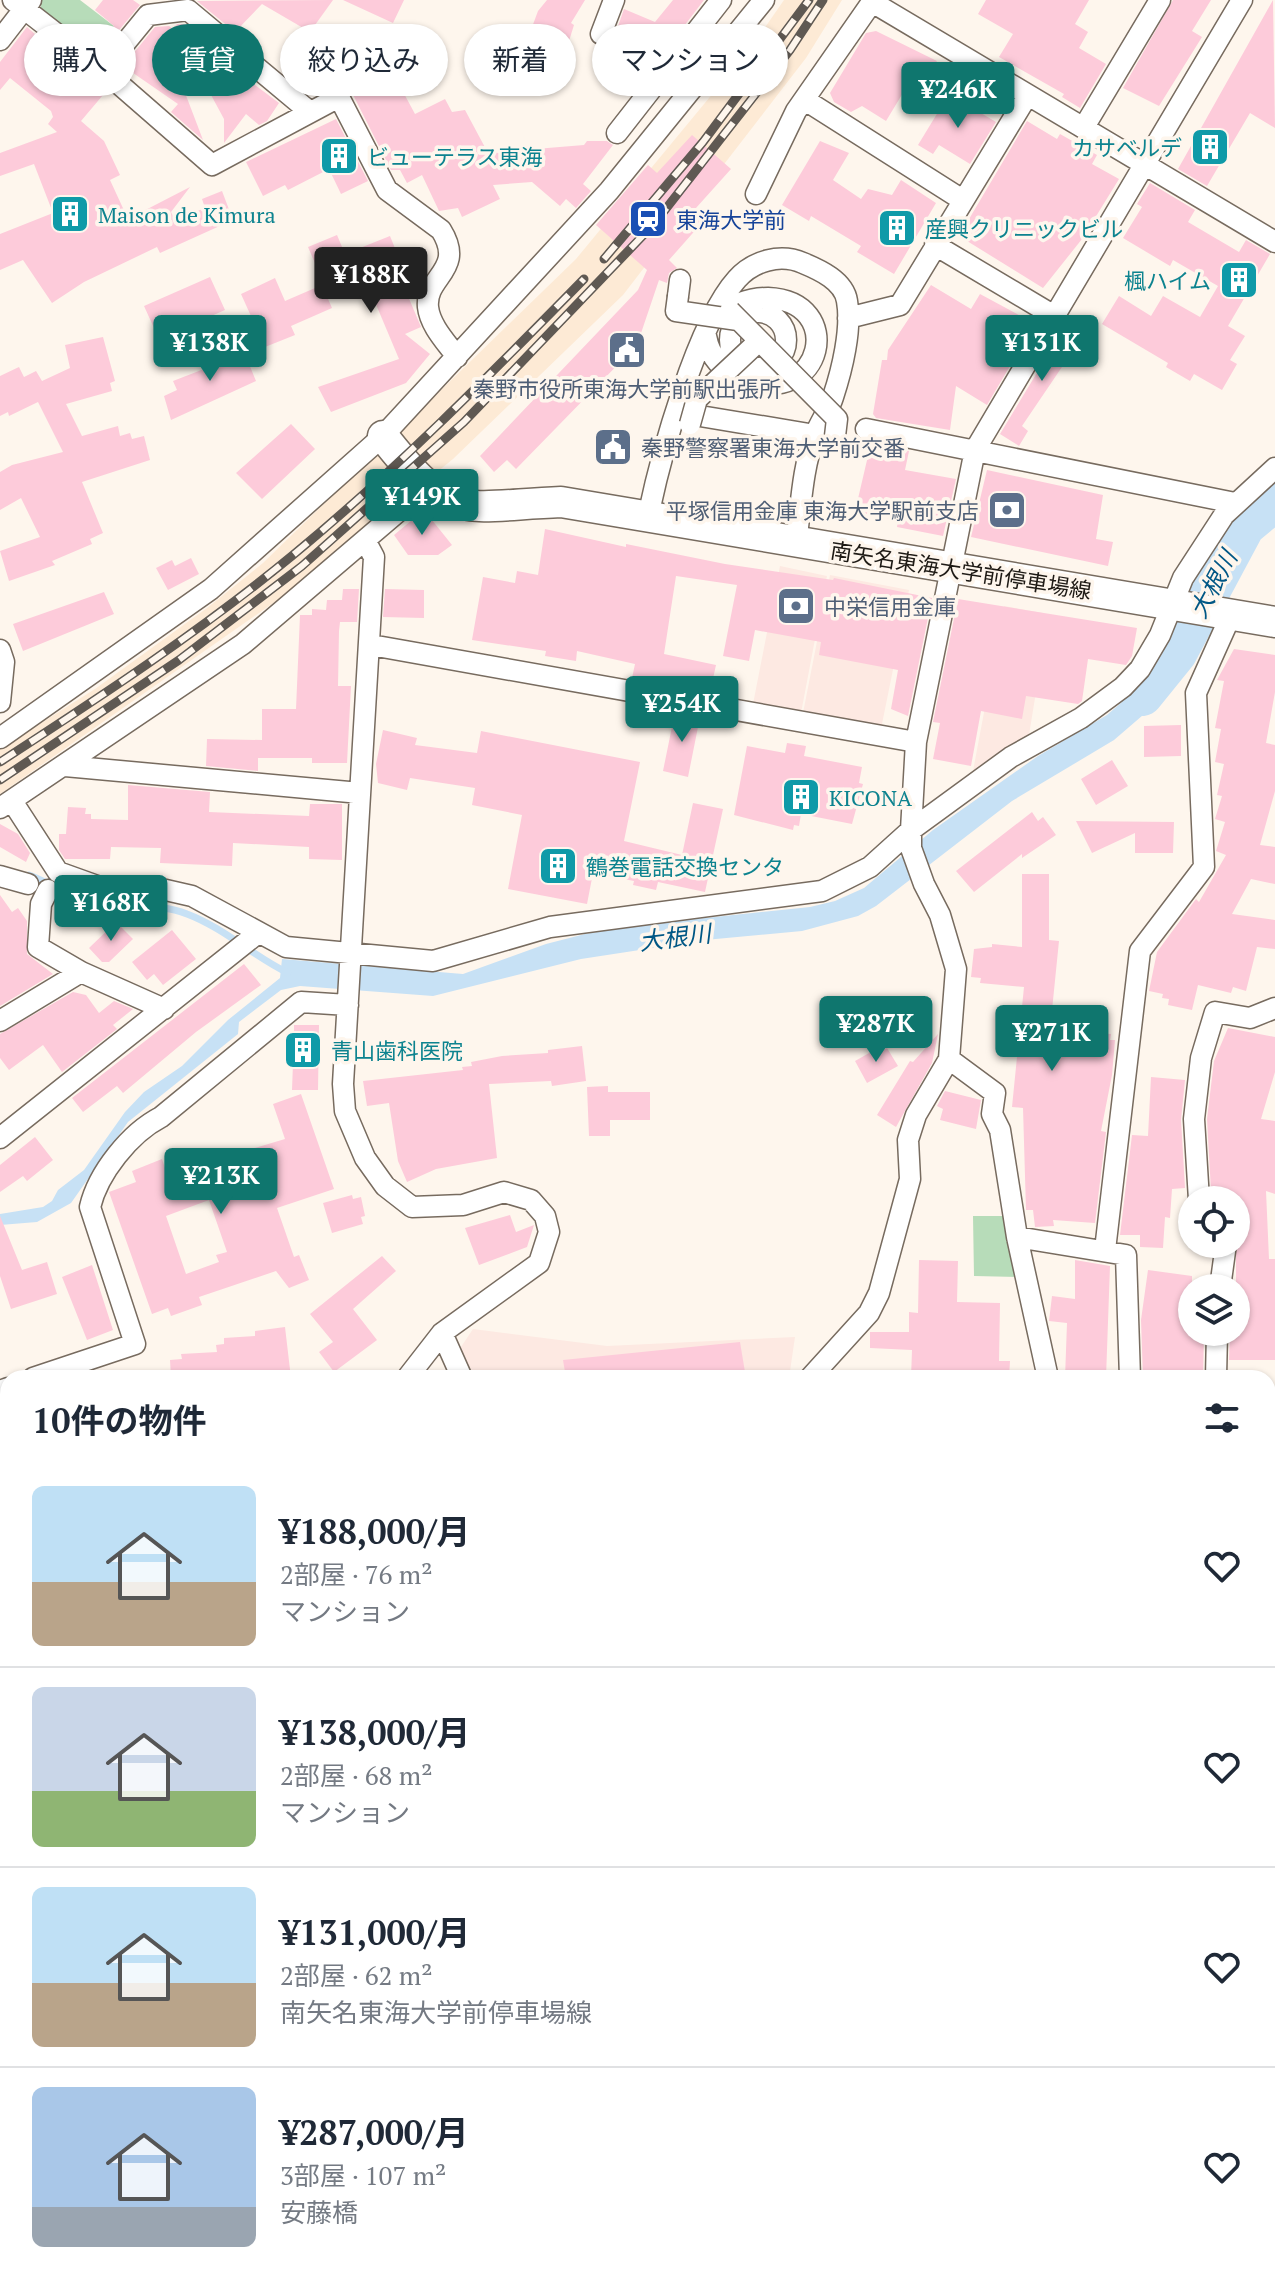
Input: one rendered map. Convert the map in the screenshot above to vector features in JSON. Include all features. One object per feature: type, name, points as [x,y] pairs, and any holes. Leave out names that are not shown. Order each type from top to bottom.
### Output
[{"type":"main road","points":[[383,436],[427,487]]},
{"type":"main road","name":"南矢名東海大学前停車場線","points":[[427,487],[447,500],[470,508],[561,502],[1275,622]]},
{"type":"street","points":[[605,24],[614,0]]},
{"type":"street","points":[[617,133],[721,0]]},
{"type":"street","points":[[0,738],[211,589],[383,436],[609,191],[764,0]]},
{"type":"street","points":[[1084,127],[1160,0]]},
{"type":"street","points":[[817,1370],[869,1313],[879,1293],[910,1179],[908,1140],[916,1115],[949,1059],[956,969],[940,915],[924,884],[911,839],[916,742],[975,450],[1242,0]]},
{"type":"street","points":[[0,40],[23,2],[49,24]]},
{"type":"street","points":[[756,194],[796,111],[872,2],[1275,242]]},
{"type":"street","points":[[136,30],[148,15],[188,10],[310,112]]},
{"type":"street","points":[[133,96],[212,165],[339,97],[387,190],[441,230],[446,239],[447,267],[429,296],[428,307],[433,323],[457,357]]},
{"type":"street","points":[[848,318],[900,305],[961,199],[1027,96]]},
{"type":"street","points":[[805,100],[961,199]]},
{"type":"street","points":[[935,245],[1056,317]]},
{"type":"street","points":[[648,517],[683,418],[722,322],[729,307],[742,301],[782,299],[799,305],[810,316],[816,331],[812,359],[794,381],[780,384],[746,380],[718,363],[709,350],[736,280],[758,263],[781,258],[815,268],[841,285],[847,299],[848,318],[833,398],[833,428],[796,543]]},
{"type":"street","points":[[680,280],[676,311],[722,322],[759,341],[779,360],[833,428]]},
{"type":"street","points":[[755,312],[772,315],[779,321],[786,337],[779,360],[762,369],[738,361],[722,322],[755,312]]},
{"type":"street","points":[[683,418],[697,399],[759,341]]},
{"type":"street","points":[[683,418],[833,428]]},
{"type":"street","points":[[866,429],[1235,503]]},
{"type":"street","points":[[427,487],[243,644],[6,804],[58,872],[111,891],[157,888],[192,896],[286,947],[351,956],[433,961],[550,927],[822,891],[870,867],[911,839],[1011,757],[1081,718],[1123,687],[1140,669],[1160,635],[1183,578],[1224,515],[1275,468]]},
{"type":"street","points":[[366,542],[374,557],[371,645],[343,1084],[345,1111],[365,1158],[385,1186],[412,1207],[463,1205],[504,1192],[531,1200],[545,1216],[549,1232],[539,1263],[442,1333],[413,1370]]},
{"type":"street","points":[[1105,1250],[1140,951],[1204,867],[1196,693],[1226,614]]},
{"type":"street","points":[[371,645],[916,742]]},
{"type":"street","points":[[0,650],[4,662],[0,702]]},
{"type":"street","points":[[65,766],[360,793]]},
{"type":"street","points":[[0,876],[28,884]]},
{"type":"street","points":[[48,890],[41,904],[38,947],[81,972],[164,1009]]},
{"type":"street","points":[[0,1138],[258,933]]},
{"type":"street","points":[[0,1021],[81,972]]},
{"type":"street","points":[[57,1370],[135,1344],[90,1207],[94,1189],[141,1127],[161,1117],[301,1002],[348,999]]},
{"type":"street","points":[[1198,1186],[1194,1119],[1201,1058],[1215,1012],[1250,1018],[1275,1008]]},
{"type":"street","points":[[949,1059],[995,1093],[992,1114],[1000,1130],[1017,1237],[1046,1370]]},
{"type":"street","points":[[1017,1237],[1126,1255],[1130,1370]]},
{"type":"street","points":[[442,1333],[458,1370]]},
{"type":"street","points":[[1216,1370],[1217,1346]]},
{"type":"shaded area","points":[[784,0],[842,0],[788,81],[788,24],[767,24]]},
{"type":"shaded area","points":[[711,96],[777,96],[623,295],[453,459],[289,592],[0,794],[0,749],[95,689],[263,563],[576,259]]},
{"type":"shaded area","points":[[780,566],[827,576],[801,713],[753,704]]},
{"type":"shaded area","points":[[830,575],[909,590],[881,729],[803,713]]},
{"type":"shaded area","points":[[1004,606],[1043,613],[1042,655],[1029,735],[973,771]]},
{"type":"shaded area","points":[[473,1329],[607,1346],[795,1337],[790,1370],[467,1370],[459,1350]]},
{"type":"green space","points":[[41,0],[80,0],[111,24],[58,24],[41,10]]},
{"type":"green space","points":[[973,1216],[1007,1216],[1020,1277],[974,1276]]},
{"type":"water","points":[[1275,481],[1275,503],[1251,534],[1246,554],[1232,575],[1190,664],[1164,697],[1114,740],[1012,801],[876,906],[858,916],[802,931],[705,940],[581,959],[433,996],[300,986],[281,990],[239,1022],[238,1034],[128,1122],[71,1203],[37,1222],[0,1225],[0,1214],[43,1207],[52,1201],[58,1190],[84,1170],[125,1112],[144,1092],[182,1066],[228,1020],[280,978],[282,959],[463,974],[546,944],[585,934],[639,925],[810,907],[835,901],[864,888],[933,830],[1038,756],[1107,715],[1138,688],[1166,651],[1172,653],[1191,635],[1207,576],[1229,537],[1229,524],[1252,499]]},
{"type":"pier","points":[[1203,581],[1231,586],[1206,640],[1186,637],[1200,600]]},
{"type":"building","points":[[103,0],[133,0],[140,5],[124,24],[112,24],[95,10]]},
{"type":"building","points":[[333,0],[316,24],[296,24],[262,4],[243,24],[225,24],[197,1]]},
{"type":"building","points":[[343,0],[404,0],[393,23]]},
{"type":"building","points":[[547,0],[585,0],[572,24],[533,24]]},
{"type":"building","points":[[673,0],[704,0],[686,24],[619,24],[624,9],[655,22]]},
{"type":"building","points":[[986,0],[1089,0],[1075,24],[1088,32],[1079,48],[1106,64],[1080,108],[1062,97],[1064,94],[999,57],[1013,34],[978,14]]},
{"type":"building","points":[[1173,0],[1211,0],[1192,31],[1202,37],[1159,106],[1123,88]]},
{"type":"building","points":[[1273,0],[1275,128],[1250,113],[1207,186],[1178,169]]},
{"type":"building","points":[[24,31],[24,89],[10,78],[0,90],[0,62]]},
{"type":"building","points":[[152,31],[152,86],[136,75],[136,50]]},
{"type":"building","points":[[876,31],[937,61],[916,95],[906,88],[886,121],[862,106],[851,112],[834,102],[830,93],[866,33]]},
{"type":"building","points":[[264,92],[279,103],[267,121],[259,125],[246,114],[224,143],[224,119],[212,96],[264,96]]},
{"type":"building","points":[[949,94],[996,122],[970,164],[939,145],[933,154],[918,145]]},
{"type":"building","points":[[32,96],[102,96],[81,121],[104,141],[120,175],[110,180],[128,219],[190,187],[171,212],[175,220],[205,208],[202,199],[222,191],[233,220],[160,253],[157,247],[84,282],[52,303],[23,260],[0,270],[0,234],[53,213],[34,164],[0,176],[0,153],[57,132],[48,124],[53,117],[51,111]]},
{"type":"building","points":[[166,96],[186,96],[203,140],[171,112],[178,104]]},
{"type":"building","points":[[354,96],[405,96],[415,114],[445,99],[452,112],[465,110],[488,153],[584,145],[587,141],[607,141],[613,145],[583,184],[591,191],[576,208],[566,199],[560,206],[532,182],[493,185],[500,199],[462,217],[458,208],[439,211],[422,175],[407,183],[400,170],[391,170]]},
{"type":"building","points":[[336,119],[368,181],[341,194],[329,169],[288,190],[285,185],[263,196],[246,162]]},
{"type":"building","points":[[1027,121],[1057,139],[1060,134],[1097,155],[1092,164],[1119,179],[1082,239],[1043,288],[959,236]]},
{"type":"building","points":[[692,135],[731,169],[696,208],[707,217],[669,260],[677,268],[669,273],[667,283],[659,280],[637,345],[516,469],[507,460],[494,472],[480,456],[638,290],[647,270],[596,225],[648,165],[657,173]]},
{"type":"building","points":[[820,141],[849,153],[833,180],[861,199],[868,189],[892,195],[901,180],[936,203],[894,274],[857,252],[861,246],[811,216],[809,221],[782,205]]},
{"type":"building","points":[[1150,183],[1195,210],[1188,222],[1239,252],[1246,240],[1270,254],[1228,326],[1245,336],[1230,360],[1237,364],[1222,390],[1194,374],[1190,381],[1166,367],[1168,363],[1102,324],[1119,296],[1151,316],[1163,296],[1200,317],[1218,286],[1173,260],[1170,266],[1123,238],[1142,207],[1137,204]]},
{"type":"building","points":[[337,235],[345,254],[390,236],[403,268],[397,270],[421,327],[405,334],[430,354],[406,383],[331,412],[318,387],[399,359],[367,283],[330,298],[308,247]]},
{"type":"building","points":[[210,277],[225,310],[159,339],[144,306]]},
{"type":"building","points":[[275,278],[285,301],[322,285],[332,308],[291,326],[295,335],[265,347],[241,294]]},
{"type":"building","points":[[931,285],[971,309],[980,294],[1028,320],[1026,339],[987,405],[956,386],[950,430],[876,418],[873,414],[882,360],[887,360],[888,350]]},
{"type":"building","points":[[1067,323],[1085,333],[1022,426],[1028,431],[1019,446],[1000,434]]},
{"type":"building","points":[[103,337],[115,381],[110,383],[112,391],[66,404],[82,436],[118,426],[120,436],[130,433],[132,439],[144,436],[150,460],[82,482],[103,533],[90,539],[92,544],[52,561],[55,565],[9,581],[0,551],[40,537],[21,498],[0,510],[0,472],[12,465],[63,452],[38,402],[9,416],[8,412],[0,416],[0,376],[19,367],[24,377],[36,371],[42,381],[70,368],[65,345]]},
{"type":"building","points":[[242,347],[256,381],[171,420],[164,396],[177,390],[173,381],[204,369],[201,363]]},
{"type":"building","points":[[291,424],[315,449],[262,499],[236,473]]},
{"type":"building","name":"秦野警察署東海大学前交番","points":[[612,432],[628,446],[613,462],[598,447]]},
{"type":"building","points":[[871,443],[909,451],[905,470],[956,479],[943,536],[897,527],[898,520],[865,514],[857,503]]},
{"type":"building","points":[[987,470],[1103,495],[1096,539],[1113,542],[1108,566],[971,537]]},
{"type":"building","points":[[424,510],[452,545],[438,555],[408,555],[394,535]]},
{"type":"building","points":[[545,529],[626,547],[626,544],[725,564],[834,578],[932,598],[908,716],[891,709],[898,670],[819,655],[821,642],[755,630],[749,661],[723,656],[737,585],[676,576],[664,654],[716,665],[710,692],[632,678],[635,664],[577,651],[576,661],[545,656],[546,651],[472,640],[483,577],[515,583],[517,571],[538,575]]},
{"type":"building","points":[[191,558],[199,574],[168,590],[156,568],[172,560],[175,566]]},
{"type":"building","points":[[343,589],[359,589],[357,622],[340,622],[339,631],[338,686],[351,686],[347,763],[312,763],[312,758],[258,758],[258,771],[206,766],[207,739],[262,740],[262,709],[296,709],[300,615],[312,615],[312,609],[326,610],[327,600],[342,600]]},
{"type":"building","points":[[385,589],[424,590],[424,618],[383,617]]},
{"type":"building","points":[[104,592],[114,614],[23,651],[13,624]]},
{"type":"building","points":[[958,599],[1137,628],[1132,656],[1126,665],[1088,659],[1082,701],[1078,704],[1026,696],[1022,719],[981,711],[971,766],[933,759],[940,723],[933,722]]},
{"type":"building","points":[[1234,649],[1275,655],[1275,692],[1266,743],[1275,745],[1275,791],[1260,845],[1275,847],[1275,884],[1251,879],[1232,914],[1275,920],[1275,949],[1257,947],[1246,991],[1233,987],[1231,993],[1198,985],[1192,1010],[1168,1005],[1169,999],[1162,998],[1163,994],[1149,991],[1157,952],[1196,899],[1199,902],[1226,855],[1216,851],[1225,822],[1215,819],[1222,796],[1217,795],[1224,764],[1215,762],[1221,729],[1215,728],[1224,681],[1217,680]]},
{"type":"building","points":[[675,712],[700,717],[688,777],[663,771]]},
{"type":"building","points":[[1181,725],[1181,756],[1144,757],[1144,726]]},
{"type":"building","points":[[383,730],[417,738],[415,745],[477,753],[481,731],[640,762],[624,841],[682,855],[693,803],[723,809],[705,892],[658,882],[656,890],[633,885],[634,881],[593,873],[587,904],[508,889],[522,815],[472,805],[475,788],[410,778],[407,790],[378,783],[376,764]]},
{"type":"building","name":"KICONA","points":[[787,743],[806,746],[804,756],[862,767],[859,783],[863,784],[852,824],[801,814],[799,826],[794,825],[793,830],[734,815],[747,746],[785,753]]},
{"type":"building","points":[[1112,760],[1128,786],[1096,805],[1081,779]]},
{"type":"building","points":[[128,785],[210,792],[209,812],[309,816],[310,804],[342,804],[342,860],[309,859],[309,847],[233,843],[232,866],[160,863],[161,848],[111,847],[110,859],[65,859],[59,850],[59,834],[66,834],[68,807],[86,808],[85,814],[91,814],[91,819],[128,820]]},
{"type":"building","points":[[1032,812],[1038,821],[1043,817],[1056,835],[1022,858],[1022,854],[974,892],[956,871]]},
{"type":"building","points":[[1076,821],[1174,822],[1173,853],[1135,853],[1135,833],[1092,853]]},
{"type":"building","points":[[0,824],[18,834],[30,853],[26,862],[0,847]]},
{"type":"building","points":[[1022,874],[1049,874],[1049,940],[1059,941],[1050,1030],[1111,1034],[1110,1040],[1115,1040],[1101,1131],[1106,1132],[1095,1223],[1053,1220],[1054,1226],[1035,1227],[1033,1210],[1026,1210],[1023,1108],[1012,1107],[1024,987],[980,983],[981,978],[971,977],[974,949],[992,947],[992,944],[1022,947]]},
{"type":"building","points":[[0,895],[12,912],[18,908],[27,921],[27,954],[53,974],[0,1006]]},
{"type":"building","points":[[116,922],[133,939],[109,962],[102,962],[89,948]]},
{"type":"building","points":[[172,930],[196,959],[163,985],[154,974],[147,980],[132,962]]},
{"type":"building","points":[[244,964],[261,985],[196,1032],[123,1093],[117,1086],[83,1112],[72,1098]]},
{"type":"building","points":[[73,992],[86,995],[99,1013],[114,1001],[133,1009],[113,1025],[117,1029],[62,1072],[43,1045],[9,1070],[0,1058],[0,1034]]},
{"type":"building","name":"青山歯科医院","points":[[294,1025],[319,1025],[318,1090],[292,1090],[293,1063],[287,1063],[287,1037],[294,1037]]},
{"type":"building","points":[[1228,1028],[1275,1037],[1275,1072],[1261,1119],[1275,1121],[1275,1194],[1266,1191],[1269,1259],[1275,1259],[1275,1360],[1229,1360],[1230,1346],[1250,1346],[1250,1274],[1236,1274],[1236,1258],[1250,1258],[1250,1186],[1211,1186],[1207,1119],[1214,1061]]},
{"type":"building","points":[[938,1034],[932,1063],[896,1127],[877,1115],[910,1061],[913,1062]]},
{"type":"building","points":[[582,1046],[586,1081],[552,1086],[551,1081],[489,1084],[497,1158],[436,1169],[407,1182],[398,1161],[389,1103],[367,1106],[363,1081],[463,1070],[462,1067],[472,1066],[471,1062]]},
{"type":"building","points":[[878,1048],[881,1052],[887,1048],[898,1066],[867,1083],[855,1061]]},
{"type":"building","points":[[1151,1077],[1185,1080],[1181,1120],[1185,1186],[1172,1189],[1170,1218],[1165,1217],[1163,1248],[1140,1247],[1140,1235],[1120,1235],[1132,1135],[1148,1136]]},
{"type":"building","points":[[608,1086],[608,1092],[650,1092],[650,1120],[610,1120],[610,1136],[589,1136],[587,1087]]},
{"type":"building","points":[[945,1091],[981,1100],[976,1129],[940,1120],[943,1109],[937,1106]]},
{"type":"building","points":[[301,1094],[334,1189],[277,1208],[294,1257],[299,1255],[309,1280],[289,1288],[276,1271],[199,1297],[202,1305],[171,1316],[168,1308],[152,1314],[109,1192],[136,1182],[132,1171],[162,1159],[167,1174],[285,1139],[273,1104]],"holes":[[[209,1200],[227,1252],[216,1255],[219,1262],[186,1274],[166,1216]]]},
{"type":"building","points":[[35,1137],[53,1160],[27,1181],[23,1176],[0,1192],[0,1165]]},
{"type":"building","points":[[352,1195],[353,1199],[361,1197],[365,1216],[361,1217],[363,1224],[332,1233],[323,1203]]},
{"type":"building","points":[[510,1215],[516,1232],[534,1225],[527,1247],[479,1265],[465,1228]]},
{"type":"building","points":[[0,1216],[22,1270],[47,1262],[57,1294],[11,1309],[0,1276]]},
{"type":"building","points":[[382,1256],[396,1271],[353,1309],[377,1340],[337,1370],[332,1370],[319,1352],[333,1342],[310,1314]]},
{"type":"building","points":[[919,1260],[958,1261],[957,1302],[1000,1303],[999,1361],[1010,1361],[1009,1370],[911,1370],[912,1350],[870,1348],[870,1332],[909,1332],[909,1312],[918,1313]]},
{"type":"building","points":[[1075,1260],[1110,1266],[1106,1370],[1065,1370],[1067,1323],[1049,1321],[1052,1296],[1075,1299]]},
{"type":"building","points":[[92,1265],[113,1330],[87,1340],[62,1277]]},
{"type":"building","points":[[1148,1270],[1178,1274],[1178,1346],[1204,1346],[1203,1370],[1143,1370],[1141,1320]]},
{"type":"building","points":[[285,1327],[290,1370],[171,1370],[170,1360],[182,1359],[181,1354],[217,1352],[216,1345],[224,1344],[224,1338],[255,1336],[255,1331]]},
{"type":"building","points":[[740,1342],[745,1370],[565,1370],[563,1360]]},
{"type":"waterway","name":"大根川","points":[[1142,695],[1176,653],[1244,526],[1275,500]]},
{"type":"waterway","points":[[29,875],[77,899],[97,905],[158,908],[187,914],[288,973]]},
{"type":"railway","points":[[604,259],[703,142],[809,0]]},
{"type":"railway","points":[[0,780],[179,660],[302,566],[464,422],[654,224],[790,50],[823,0]]},
{"type":"railway","points":[[0,762],[186,637],[293,555],[406,456],[584,279]]},
{"type":"place","name":"カサベルデ","points":[[1210,147]]},
{"type":"place","name":"ビューテラス東海","points":[[339,156]]},
{"type":"place","name":"Maison de Kimura","points":[[70,214]]},
{"type":"place","name":"東海大学前","points":[[648,219]]},
{"type":"place","name":"産興クリニックビル","points":[[897,228]]},
{"type":"place","name":"楓ハイム","points":[[1239,280]]},
{"type":"place","name":"秦野市役所東海大学前駅出張所","points":[[627,350]]},
{"type":"place","name":"秦野警察署東海大学前交番","points":[[613,447]]},
{"type":"place","name":"平塚信用金庫 東海大学駅前支店","points":[[1007,510]]},
{"type":"place","name":"中栄信用金庫","points":[[796,606]]},
{"type":"place","name":"KICONA","points":[[801,797]]},
{"type":"place","name":"鶴巻電話交換センタ","points":[[558,866]]},
{"type":"place","name":"青山歯科医院","points":[[303,1050]]}]
